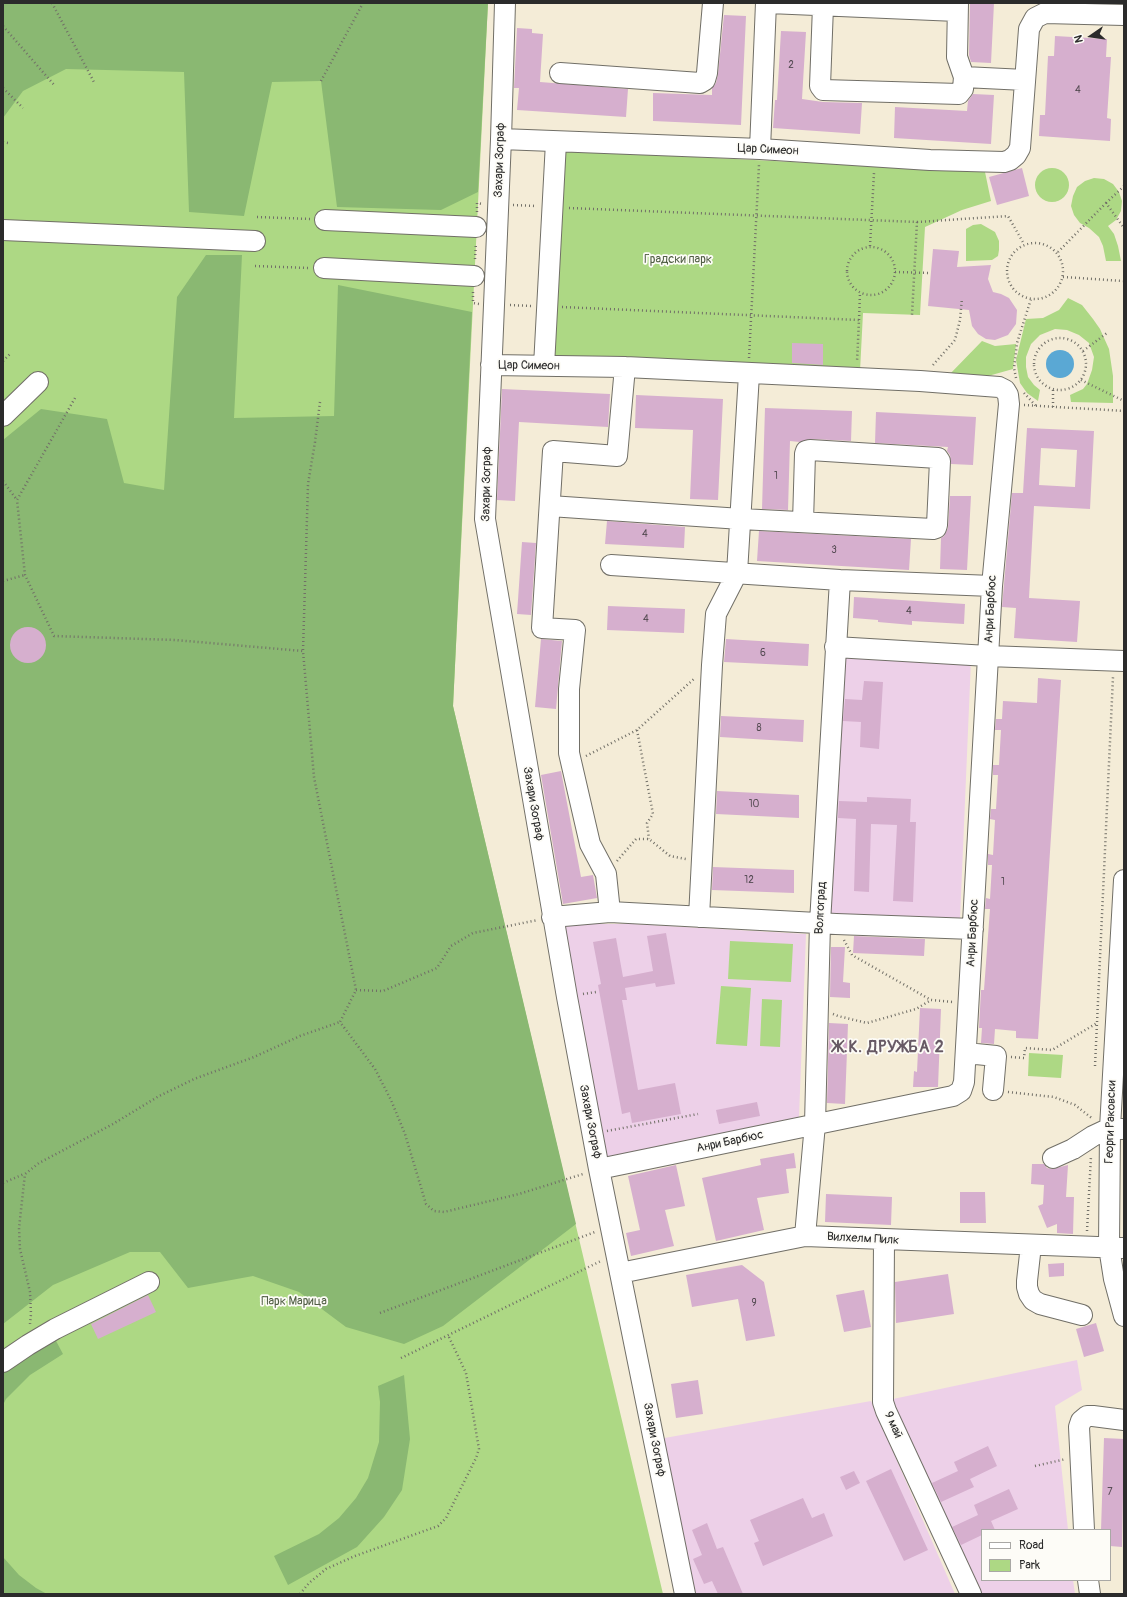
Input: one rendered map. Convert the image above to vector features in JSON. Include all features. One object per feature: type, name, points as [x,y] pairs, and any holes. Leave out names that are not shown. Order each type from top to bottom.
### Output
[{"type":"street","name":"Захари Зограф","points":[[505,3],[501,139],[485,519],[552,918],[599,1169],[685,1594]]},
{"type":"street","points":[[560,73],[700,83],[705,80],[707,73],[714,3]]},
{"type":"street","points":[[760,149],[768,3],[822,6],[958,7],[957,57],[964,77],[963,89],[959,94],[823,90],[820,86],[822,6]]},
{"type":"street","name":"Цар Симеон","points":[[501,139],[760,149],[875,155],[930,160],[1004,162],[1010,160],[1016,155],[1020,148],[1029,29],[1035,18],[1045,13],[1124,15]]},
{"type":"street","points":[[964,77],[1025,80]]},
{"type":"street","points":[[544,366],[556,142]]},
{"type":"street","points":[[325,220],[476,227]]},
{"type":"street","points":[[3,230],[173,236],[255,241]]},
{"type":"street","points":[[324,268],[474,276]]},
{"type":"street","name":"Цар Симеон","points":[[491,365],[625,367],[920,381],[999,387],[1005,390],[1008,395],[1009,404]]},
{"type":"street","points":[[610,912],[606,874],[590,844],[569,753],[570,689],[575,630],[542,628],[553,451],[616,456],[625,367]]},
{"type":"street","points":[[699,917],[716,614],[737,573],[749,374]]},
{"type":"street","points":[[3,416],[38,382]]},
{"type":"street","name":"Анри Барбюс","points":[[599,1169],[953,1096],[961,1091],[964,1082],[966,1053],[992,586],[1009,404]]},
{"type":"street","points":[[550,506],[741,519],[803,522],[936,528],[940,461],[938,458],[810,450],[806,451],[803,522]]},
{"type":"street","points":[[611,565],[840,580],[992,586]]},
{"type":"street","name":"Волгоград","points":[[805,1236],[815,1124],[818,1006],[828,923],[836,647],[840,580]]},
{"type":"street","points":[[836,647],[988,656],[1119,661]]},
{"type":"street","name":"Георги Раковски","points":[[1124,880],[1105,1128],[1117,1247],[1114,1279],[1124,1316]]},
{"type":"street","points":[[552,918],[610,912],[973,929]]},
{"type":"street","points":[[966,1053],[996,1056],[993,1090]]},
{"type":"street","points":[[1053,1158],[1073,1149],[1105,1128]]},
{"type":"street","name":"Вилхелм Пилк","points":[[620,1273],[805,1236],[884,1240],[1117,1247]]},
{"type":"street","name":"9 май","points":[[884,1240],[883,1402],[928,1504],[971,1594]]},
{"type":"street","points":[[1031,1245],[1026,1287],[1033,1300],[1040,1304],[1082,1315]]},
{"type":"street","points":[[3,1362],[55,1329],[149,1282]]},
{"type":"street","points":[[1084,1529],[1079,1427],[1081,1421],[1087,1416],[1124,1420]]},
{"type":"street","points":[[1088,1581],[1090,1594]]},
{"type":"path","points":[[52,3],[95,84]]},
{"type":"path","points":[[321,81],[363,3]]},
{"type":"path","points":[[3,26],[55,86]]},
{"type":"path","points":[[3,88],[23,108]]},
{"type":"path","points":[[3,142],[8,143]]},
{"type":"path","points":[[749,374],[760,149]]},
{"type":"path","points":[[870,246],[875,155]]},
{"type":"path","points":[[1058,252],[1124,186]]},
{"type":"path","points":[[1106,203],[1124,228]]},
{"type":"path","points":[[552,207],[917,222],[1008,216],[1024,244]]},
{"type":"path","points":[[257,217],[325,220]]},
{"type":"path","points":[[912,315],[917,222]]},
{"type":"path","points":[[1033,242],[1051,246],[1058,252],[1062,260],[1064,268],[1060,285],[1055,292],[1048,297],[1031,299],[1022,296],[1010,283],[1007,274],[1007,265],[1011,256],[1024,244],[1033,242]]},
{"type":"path","points":[[870,246],[880,248],[888,254],[894,262],[895,272],[893,282],[887,289],[879,294],[870,295],[860,293],[853,287],[848,279],[846,270],[848,261],[853,253],[861,248],[870,246]]},
{"type":"path","points":[[255,266],[324,268]]},
{"type":"path","points":[[895,272],[930,273]]},
{"type":"path","points":[[1063,277],[1124,281]]},
{"type":"path","points":[[856,377],[860,293]]},
{"type":"path","points":[[920,381],[954,340],[960,320],[962,298]]},
{"type":"path","points":[[1017,383],[1014,368],[1017,343],[1031,299]]},
{"type":"path","points":[[547,307],[859,320]]},
{"type":"path","points":[[1083,351],[1107,333]]},
{"type":"path","points":[[1057,338],[1067,338],[1076,343],[1083,351],[1086,360],[1086,371],[1081,380],[1064,390],[1053,389],[1044,384],[1034,367],[1035,356],[1040,347],[1048,341],[1057,338]]},
{"type":"path","points":[[3,361],[11,353]]},
{"type":"path","points":[[1081,380],[1124,401]]},
{"type":"path","points":[[1021,388],[1036,406]]},
{"type":"path","points":[[1053,389],[1053,407]]},
{"type":"path","points":[[17,500],[75,398]]},
{"type":"path","points":[[3,1183],[24,1174],[39,1163],[113,1124],[159,1096],[194,1079],[254,1058],[300,1036],[340,1022],[356,990],[314,777],[303,651],[308,484],[316,442],[320,402]]},
{"type":"path","points":[[1009,404],[1124,411]]},
{"type":"path","points":[[3,481],[17,500],[25,575],[54,636],[175,640],[303,651]]},
{"type":"path","points":[[3,581],[25,575]]},
{"type":"path","points":[[1095,1071],[1119,661]]},
{"type":"path","points":[[571,764],[637,730],[712,665]]},
{"type":"path","points":[[637,730],[653,814],[647,823],[649,838],[670,856],[702,862]]},
{"type":"path","points":[[606,874],[636,839],[649,838]]},
{"type":"path","points":[[356,990],[383,991],[437,968],[451,946],[473,933],[552,918]]},
{"type":"path","points":[[828,923],[852,955],[931,1000],[969,1004]]},
{"type":"path","points":[[818,1006],[838,1016],[867,1023],[916,1009],[931,1000]]},
{"type":"path","points":[[340,1022],[375,1069],[391,1100],[405,1134],[426,1204],[434,1211],[444,1212],[520,1194],[599,1169]]},
{"type":"path","points":[[1024,1058],[1025,1048],[1052,1050],[1097,1024]]},
{"type":"path","points":[[993,1090],[1054,1097],[1075,1105],[1105,1128]]},
{"type":"path","points":[[1086,1246],[1105,1128],[1093,1111]]},
{"type":"path","points":[[592,1133],[698,1114]]},
{"type":"path","points":[[24,1174],[19,1228],[20,1249],[30,1292],[31,1314],[28,1345]]},
{"type":"path","points":[[380,1313],[611,1227]]},
{"type":"path","points":[[401,1358],[616,1254]]},
{"type":"path","points":[[300,1594],[309,1583],[326,1569],[355,1556],[438,1526],[446,1518],[479,1449],[466,1373],[448,1335]]},
{"type":"path","points":[[1035,1466],[1080,1456]]},
{"type":"shaded area","points":[[841,654],[971,660],[960,919],[828,914]]},
{"type":"shaded area","points":[[568,924],[633,924],[806,934],[799,1117],[603,1158],[562,927]]},
{"type":"shaded area","points":[[1077,1360],[1082,1390],[1055,1406],[1068,1529],[981,1529],[981,1581],[1073,1581],[1075,1594],[980,1594],[915,1465],[893,1399]]},
{"type":"shaded area","points":[[871,1401],[955,1594],[696,1594],[659,1439]]},
{"type":"green space","name":"Парк Марица","points":[[3,3],[488,3],[453,706],[663,1594],[3,1594]]},
{"type":"green space","points":[[3,3],[488,3],[478,192],[441,210],[337,207],[321,81],[272,82],[244,216],[189,212],[184,72],[66,69],[23,91],[3,118]]},
{"type":"green space","name":"Градски парк","points":[[562,150],[985,172],[991,201],[962,210],[925,227],[920,315],[863,313],[860,371],[552,358]]},
{"type":"green space","points":[[1055,168],[1064,173],[1068,178],[1068,192],[1064,197],[1059,201],[1049,202],[1045,201],[1036,192],[1035,182],[1036,178],[1045,169]]},
{"type":"green space","points":[[1094,178],[1104,179],[1113,184],[1119,192],[1122,201],[1121,211],[1116,220],[1108,226],[1114,234],[1121,261],[1106,261],[1103,246],[1099,237],[1089,228],[1080,223],[1074,215],[1071,206],[1077,187],[1085,181]]},
{"type":"green space","points":[[981,224],[995,232],[999,241],[998,256],[992,260],[966,261],[966,229],[973,225]]},
{"type":"green space","points":[[206,255],[242,255],[234,418],[334,416],[338,285],[472,312],[453,706],[576,1224],[443,1326],[404,1344],[346,1327],[299,1292],[253,1276],[188,1288],[160,1252],[130,1252],[53,1285],[3,1324],[3,440],[41,409],[107,419],[124,483],[164,490],[177,297]]},
{"type":"green space","points":[[1068,298],[1082,305],[1100,329],[1109,349],[1113,376],[1113,403],[1071,402],[1070,395],[1083,389],[1087,384],[1092,370],[1094,357],[1089,343],[1079,335],[1067,330],[1055,329],[1040,335],[1031,344],[1026,357],[1026,367],[1028,377],[1040,390],[1038,401],[1027,393],[1020,383],[1016,360],[1026,319],[1043,318],[1059,310]]},
{"type":"green space","points":[[982,341],[995,346],[1016,344],[1013,369],[981,378],[948,376]]},
{"type":"green space","points":[[730,941],[793,944],[791,982],[728,979]]},
{"type":"green space","points":[[721,986],[751,988],[747,1046],[716,1044]]},
{"type":"green space","points":[[762,999],[782,1000],[780,1047],[760,1046]]},
{"type":"green space","points":[[1029,1053],[1063,1055],[1061,1078],[1028,1076]]},
{"type":"green space","points":[[55,1339],[63,1354],[30,1375],[6,1399],[3,1405],[3,1370]]},
{"type":"green space","points":[[404,1375],[410,1439],[402,1490],[384,1517],[357,1547],[288,1585],[274,1556],[319,1534],[339,1518],[356,1498],[368,1478],[379,1442],[380,1402],[378,1386]]},
{"type":"green space","points":[[3,1557],[19,1575],[36,1588],[47,1594],[3,1594]]},
{"type":"water","points":[[1060,350],[1070,354],[1074,364],[1070,374],[1060,378],[1050,374],[1046,364],[1050,354]]},
{"type":"building","points":[[970,3],[994,3],[991,63],[971,62],[969,55]]},
{"type":"building","points":[[724,15],[746,16],[741,125],[653,121],[653,93],[712,95],[712,88],[716,83],[718,74]]},
{"type":"building","points":[[517,28],[532,29],[532,33],[543,34],[540,82],[628,89],[626,117],[517,110],[519,88],[514,88]]},
{"type":"building","points":[[781,31],[806,32],[802,99],[823,102],[862,103],[860,134],[773,128],[775,100],[777,100]]},
{"type":"building","points":[[1055,36],[1107,39],[1106,57],[1111,57],[1107,118],[1111,119],[1110,141],[1039,136],[1040,115],[1045,115],[1048,56],[1054,56]]},
{"type":"building","points":[[973,94],[994,95],[991,144],[894,138],[895,107],[967,111],[968,101]]},
{"type":"building","points":[[1022,168],[1029,196],[997,205],[989,177]]},
{"type":"building","points":[[933,249],[959,251],[957,267],[991,265],[988,279],[993,292],[1009,298],[1017,310],[1016,324],[1008,335],[995,340],[986,339],[978,334],[972,326],[969,310],[928,306]]},
{"type":"building","points":[[792,343],[823,344],[823,365],[792,363]]},
{"type":"building","points":[[502,389],[610,394],[608,427],[519,422],[515,501],[497,500]]},
{"type":"building","points":[[636,395],[723,399],[718,500],[690,499],[693,430],[635,428]]},
{"type":"building","points":[[765,408],[852,411],[851,441],[811,439],[800,442],[790,441],[788,510],[762,509]]},
{"type":"building","points":[[876,412],[976,417],[973,465],[951,464],[950,455],[947,451],[948,447],[875,443]]},
{"type":"building","points":[[1027,428],[1094,431],[1090,509],[1034,506],[1029,598],[1080,601],[1077,642],[1014,638],[1016,608],[1002,607],[1012,493],[1023,493]],"holes":[[[1041,448],[1077,450],[1075,487],[1039,485]]]},
{"type":"building","points":[[950,496],[971,496],[967,570],[940,569],[941,538],[944,536],[948,528]]},
{"type":"building","points":[[607,521],[685,527],[684,548],[605,544]]},
{"type":"building","points":[[759,531],[911,539],[909,570],[757,561]]},
{"type":"building","points":[[522,542],[536,543],[531,615],[517,614]]},
{"type":"building","points":[[854,597],[965,604],[964,624],[912,621],[912,625],[853,618]]},
{"type":"building","points":[[608,606],[685,609],[684,633],[607,630]]},
{"type":"building","points":[[28,627],[38,630],[43,635],[46,645],[43,655],[38,660],[28,663],[18,660],[13,655],[10,645],[13,635],[18,630]]},
{"type":"building","points":[[541,639],[562,641],[556,709],[535,707]]},
{"type":"building","points":[[726,639],[809,644],[808,666],[724,662]]},
{"type":"building","points":[[1038,678],[1061,680],[1038,1039],[1016,1038],[1016,1031],[995,1029],[994,1044],[981,1043],[982,1028],[979,1028],[981,990],[984,990],[990,909],[985,909],[986,898],[990,899],[992,865],[988,865],[988,854],[993,855],[995,820],[990,819],[991,809],[996,809],[998,775],[993,775],[993,765],[999,765],[1001,730],[995,730],[996,719],[1002,719],[1003,701],[1037,703]]},
{"type":"building","points":[[864,681],[883,682],[879,749],[860,747],[861,722],[843,721],[845,699],[862,700]]},
{"type":"building","points":[[721,716],[804,720],[803,742],[720,737]]},
{"type":"building","points":[[561,771],[581,877],[593,875],[597,898],[563,904],[541,775]]},
{"type":"building","points":[[717,791],[799,795],[799,818],[716,814]]},
{"type":"building","points":[[867,797],[911,799],[910,822],[916,822],[913,902],[893,901],[897,825],[871,824],[869,892],[854,891],[856,819],[838,818],[839,801],[867,802]]},
{"type":"building","points":[[713,867],[794,870],[794,893],[712,890]]},
{"type":"building","points":[[666,933],[675,984],[656,987],[655,983],[625,988],[627,1000],[622,1000],[638,1090],[675,1083],[681,1114],[632,1123],[630,1112],[622,1114],[598,985],[601,984],[593,942],[616,938],[623,977],[653,971],[647,936]]},
{"type":"building","points":[[854,936],[925,939],[924,956],[853,953]]},
{"type":"building","points":[[831,947],[845,947],[843,982],[850,983],[850,998],[830,997]]},
{"type":"building","points":[[920,1008],[941,1009],[938,1087],[913,1087],[914,1071],[917,1072]]},
{"type":"building","points":[[829,1023],[848,1024],[845,1104],[827,1103]]},
{"type":"building","points":[[757,1102],[760,1116],[719,1124],[716,1110]]},
{"type":"building","points":[[794,1153],[796,1168],[786,1169],[789,1193],[757,1198],[764,1230],[716,1241],[702,1178],[761,1165],[760,1159]]},
{"type":"building","points":[[1032,1164],[1044,1164],[1047,1168],[1052,1169],[1068,1165],[1066,1197],[1074,1197],[1073,1234],[1057,1233],[1057,1224],[1047,1228],[1038,1206],[1043,1204],[1044,1185],[1031,1184]]},
{"type":"building","points":[[676,1165],[685,1206],[665,1210],[674,1246],[631,1256],[626,1233],[640,1230],[628,1176]]},
{"type":"building","points":[[960,1192],[985,1192],[986,1223],[960,1223]]},
{"type":"building","points":[[826,1194],[892,1197],[891,1225],[825,1222]]},
{"type":"building","points":[[1064,1263],[1064,1276],[1049,1277],[1048,1264]]},
{"type":"building","points":[[742,1265],[764,1282],[775,1336],[746,1341],[738,1299],[692,1307],[686,1275]]},
{"type":"building","points":[[948,1274],[954,1314],[896,1323],[895,1282]]},
{"type":"building","points":[[864,1290],[871,1327],[844,1332],[836,1295]]},
{"type":"building","points":[[148,1295],[156,1312],[98,1339],[91,1324]]},
{"type":"building","points":[[1096,1323],[1104,1351],[1084,1357],[1076,1329]]},
{"type":"building","points":[[698,1380],[703,1414],[676,1418],[671,1384]]},
{"type":"building","points":[[1104,1438],[1124,1439],[1122,1547],[1111,1546],[1111,1529],[1101,1529]]},
{"type":"building","points":[[988,1446],[997,1466],[970,1479],[974,1487],[941,1502],[932,1483],[958,1471],[954,1462]]},
{"type":"building","points":[[891,1469],[928,1550],[904,1561],[866,1481]]},
{"type":"building","points":[[854,1471],[860,1483],[846,1490],[840,1477]]},
{"type":"building","points":[[1009,1489],[1018,1509],[991,1521],[995,1529],[981,1529],[981,1535],[961,1545],[952,1527],[978,1515],[974,1505]]},
{"type":"building","points":[[803,1498],[812,1518],[824,1513],[833,1536],[763,1566],[754,1543],[759,1541],[750,1520]]},
{"type":"building","points":[[707,1523],[717,1549],[723,1547],[743,1594],[718,1594],[712,1581],[704,1584],[693,1559],[702,1555],[692,1530]]},
{"type":"district","name":"Ж.К. ДРУЖБА 2","points":[[889,1048]]}]
